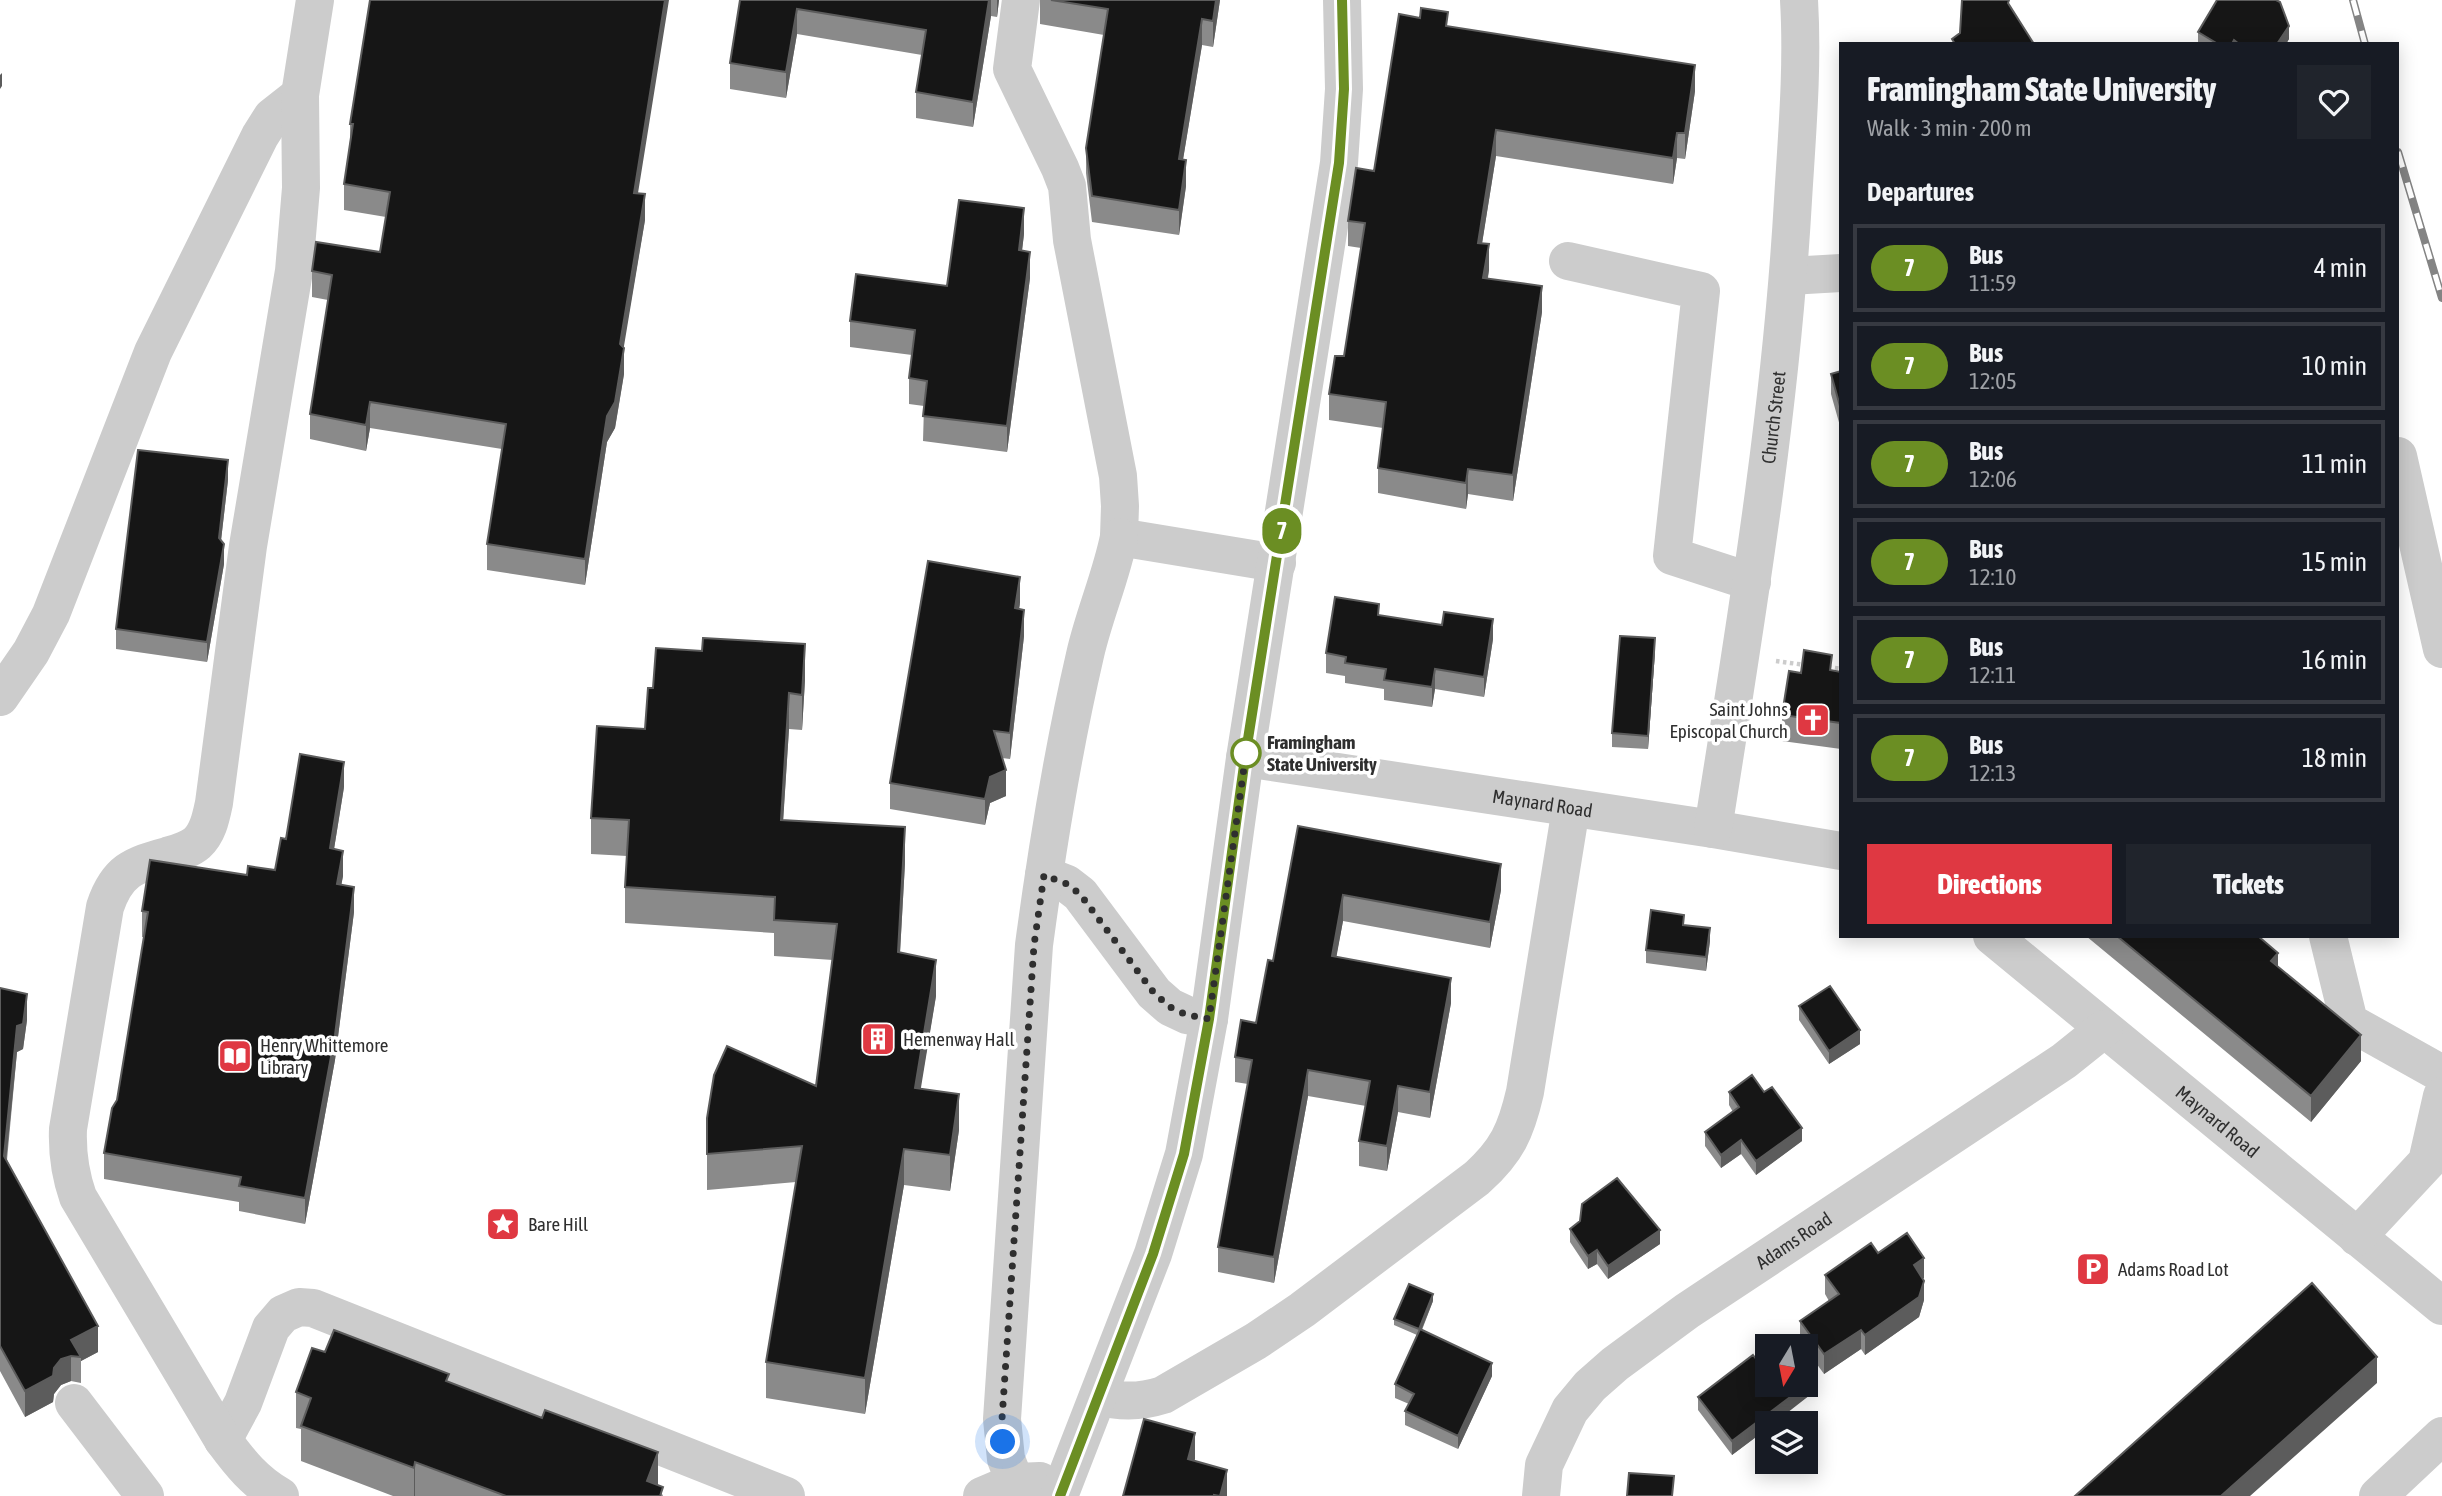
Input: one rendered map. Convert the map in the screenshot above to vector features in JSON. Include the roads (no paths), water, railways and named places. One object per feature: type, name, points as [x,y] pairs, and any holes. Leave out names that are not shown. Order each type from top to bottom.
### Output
[{"type":"street","points":[[280,1496],[261,1485],[242,1466],[223,1440],[78,1197],[67,1153],[68,1129],[105,907],[111,889],[125,871],[182,851],[198,842],[209,824],[214,803],[248,545],[294,271],[301,187],[300,95],[315,0]]},
{"type":"street","points":[[1021,0],[1012,69],[1067,186],[1072,240],[1118,476],[1120,506],[1119,537],[1113,568],[1086,652],[1044,875],[1034,945],[1002,1419],[1006,1459],[999,1489],[1031,1480],[1061,1492],[1172,1198],[1191,1121],[1209,1019],[1245,758],[1341,140],[1344,89],[1342,0]]},
{"type":"street","name":"Church Street","points":[[1713,829],[1752,582],[1779,376],[1789,276],[1801,72],[1799,0]]},
{"type":"street","points":[[0,697],[31,652],[51,614],[135,395],[177,300],[260,136],[272,117],[300,95]]},
{"type":"street","points":[[1568,261],[1701,291],[1672,556],[1752,582]]},
{"type":"street","points":[[1789,276],[1839,273]]},
{"type":"street","points":[[2399,460],[2442,649]]},
{"type":"street","points":[[1119,537],[1277,563]]},
{"type":"street","name":"Maynard Road","points":[[1245,758],[1839,851]]},
{"type":"street","points":[[1099,1396],[1130,1402],[1163,1395],[1245,1348],[1302,1310],[1495,1162],[1510,1142],[1525,1092],[1571,808]]},
{"type":"street","points":[[1044,875],[1067,884],[1080,894],[1154,993],[1170,1007],[1187,1015],[1209,1019]]},
{"type":"street","name":"Maynard Road","points":[[1994,938],[2442,1306]]},
{"type":"street","points":[[2328,938],[2349,1023],[2442,1074]]},
{"type":"street","name":"Adams Road","points":[[1541,1496],[1544,1465],[1566,1419],[1590,1386],[1615,1364],[1687,1311],[2064,1061],[2104,1029]]},
{"type":"street","points":[[2357,1237],[2435,1169],[2442,1096]]},
{"type":"street","points":[[223,1440],[243,1403],[271,1328],[283,1314],[299,1307],[313,1308],[786,1496]]},
{"type":"street","points":[[74,1403],[145,1496]]},
{"type":"street","points":[[2378,1496],[2442,1436]]},
{"type":"railway","points":[[2353,0],[2364,42]]},
{"type":"railway","points":[[2399,155],[2442,298]]},
{"type":"place","name":"Saint Johns Episcopal Church","points":[[1813,720]]},
{"type":"place","name":"Framingham State University","points":[[1246,753]]},
{"type":"place","name":"Hemenway Hall","points":[[878,1039]]},
{"type":"place","name":"Henry Whittemore Library","points":[[235,1056]]},
{"type":"place","name":"Bare Hill","points":[[503,1224]]},
{"type":"place","name":"Adams Road Lot","points":[[2093,1269]]}]
